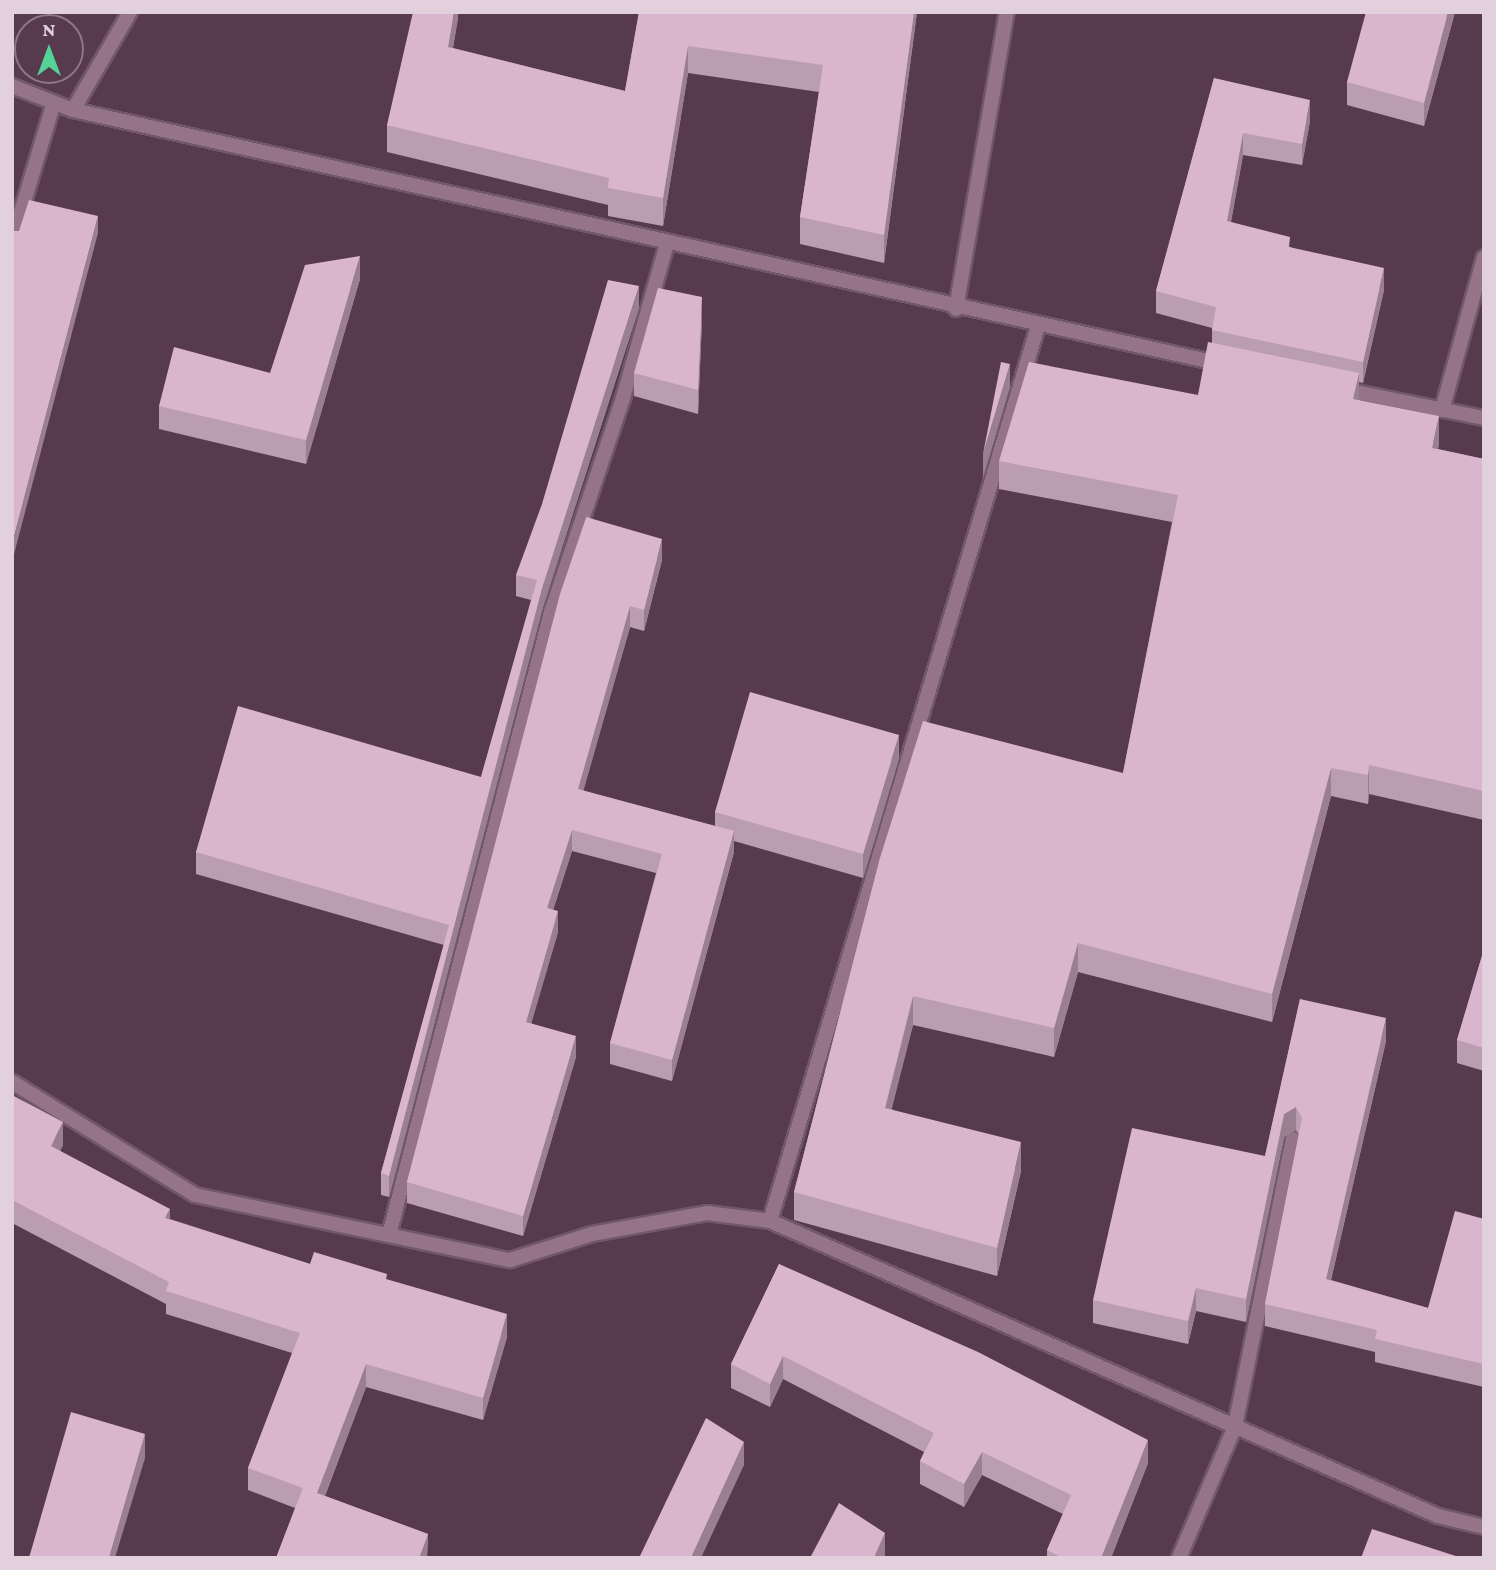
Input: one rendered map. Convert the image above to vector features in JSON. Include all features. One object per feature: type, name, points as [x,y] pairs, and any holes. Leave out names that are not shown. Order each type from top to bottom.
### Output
[{"type":"street","points":[[73,110],[130,12]]},
{"type":"street","points":[[956,309],[1007,12]]},
{"type":"street","points":[[12,86],[54,105],[73,110],[956,309],[1240,368]]},
{"type":"street","points":[[12,242],[54,105]]},
{"type":"street","points":[[388,1235],[551,612],[623,398],[667,244]]},
{"type":"street","points":[[1443,410],[1484,258]]},
{"type":"street","points":[[770,1221],[1038,326]]},
{"type":"street","points":[[1321,385],[1484,418]]},
{"type":"street","points":[[12,1082],[195,1195],[510,1260],[592,1234],[707,1213],[770,1221],[1438,1516],[1484,1527]]},
{"type":"street","points":[[1179,1558],[1234,1426],[1293,1139]]},
{"type":"building","points":[[413,12],[454,12],[448,47],[625,91],[639,12],[914,12],[884,235],[800,217],[823,65],[688,46],[663,198],[608,188],[609,178],[387,125]]},
{"type":"building","points":[[1366,12],[1448,12],[1424,103],[1347,82]]},
{"type":"building","points":[[1214,78],[1310,100],[1302,144],[1243,133],[1227,221],[1290,237],[1289,247],[1384,268],[1363,362],[1212,330],[1216,307],[1156,291]]},
{"type":"building","points":[[29,200],[98,216],[12,544],[12,231],[19,231]]},
{"type":"building","points":[[360,256],[306,440],[159,406],[174,347],[270,373],[305,265]]},
{"type":"building","points":[[608,280],[639,286],[542,588],[389,1176],[381,1173],[449,925],[196,852],[238,706],[481,777],[537,580],[516,575],[542,504]]},
{"type":"building","points":[[658,288],[702,297],[698,390],[634,373]]},
{"type":"building","points":[[1208,342],[1359,373],[1353,399],[1439,416],[1432,448],[1484,459],[1484,791],[1369,765],[1368,775],[1331,768],[1272,994],[1078,943],[1054,1028],[913,996],[885,1108],[1021,1142],[997,1248],[794,1192],[880,858],[923,721],[1123,773],[1178,495],[999,461],[1029,362],[1198,395]]},
{"type":"building","points":[[1001,362],[1010,364],[983,454]]},
{"type":"building","points":[[586,517],[662,539],[644,610],[630,606],[578,789],[734,831],[672,1060],[610,1043],[662,854],[572,830],[547,908],[558,911],[526,1022],[576,1036],[523,1216],[407,1182],[560,594]]},
{"type":"building","points":[[750,692],[899,735],[863,854],[715,812]]},
{"type":"building","points":[[1484,949],[1484,1048],[1457,1040]]},
{"type":"building","points":[[1300,999],[1386,1018],[1326,1279],[1428,1308],[1455,1211],[1484,1219],[1484,1364],[1375,1339],[1377,1330],[1265,1304],[1302,1118],[1296,1107],[1284,1114],[1246,1299],[1196,1288],[1188,1321],[1093,1300],[1132,1128],[1265,1156]]},
{"type":"building","points":[[12,1095],[63,1122],[51,1146],[170,1209],[165,1218],[310,1264],[314,1252],[387,1274],[386,1279],[507,1314],[483,1398],[366,1364],[317,1493],[428,1534],[419,1558],[276,1558],[303,1488],[248,1468],[300,1333],[166,1291],[169,1282],[12,1200]]},
{"type":"building","points":[[779,1264],[978,1352],[1148,1440],[1101,1558],[1063,1558],[1047,1550],[1071,1495],[982,1452],[964,1484],[920,1461],[934,1433],[783,1356],[770,1384],[731,1364]]},
{"type":"building","points":[[71,1412],[145,1434],[109,1558],[29,1558]]},
{"type":"building","points":[[706,1418],[744,1442],[691,1558],[639,1558]]},
{"type":"building","points":[[839,1503],[885,1533],[874,1558],[810,1558]]},
{"type":"building","points":[[1372,1529],[1462,1558],[1361,1558]]}]
